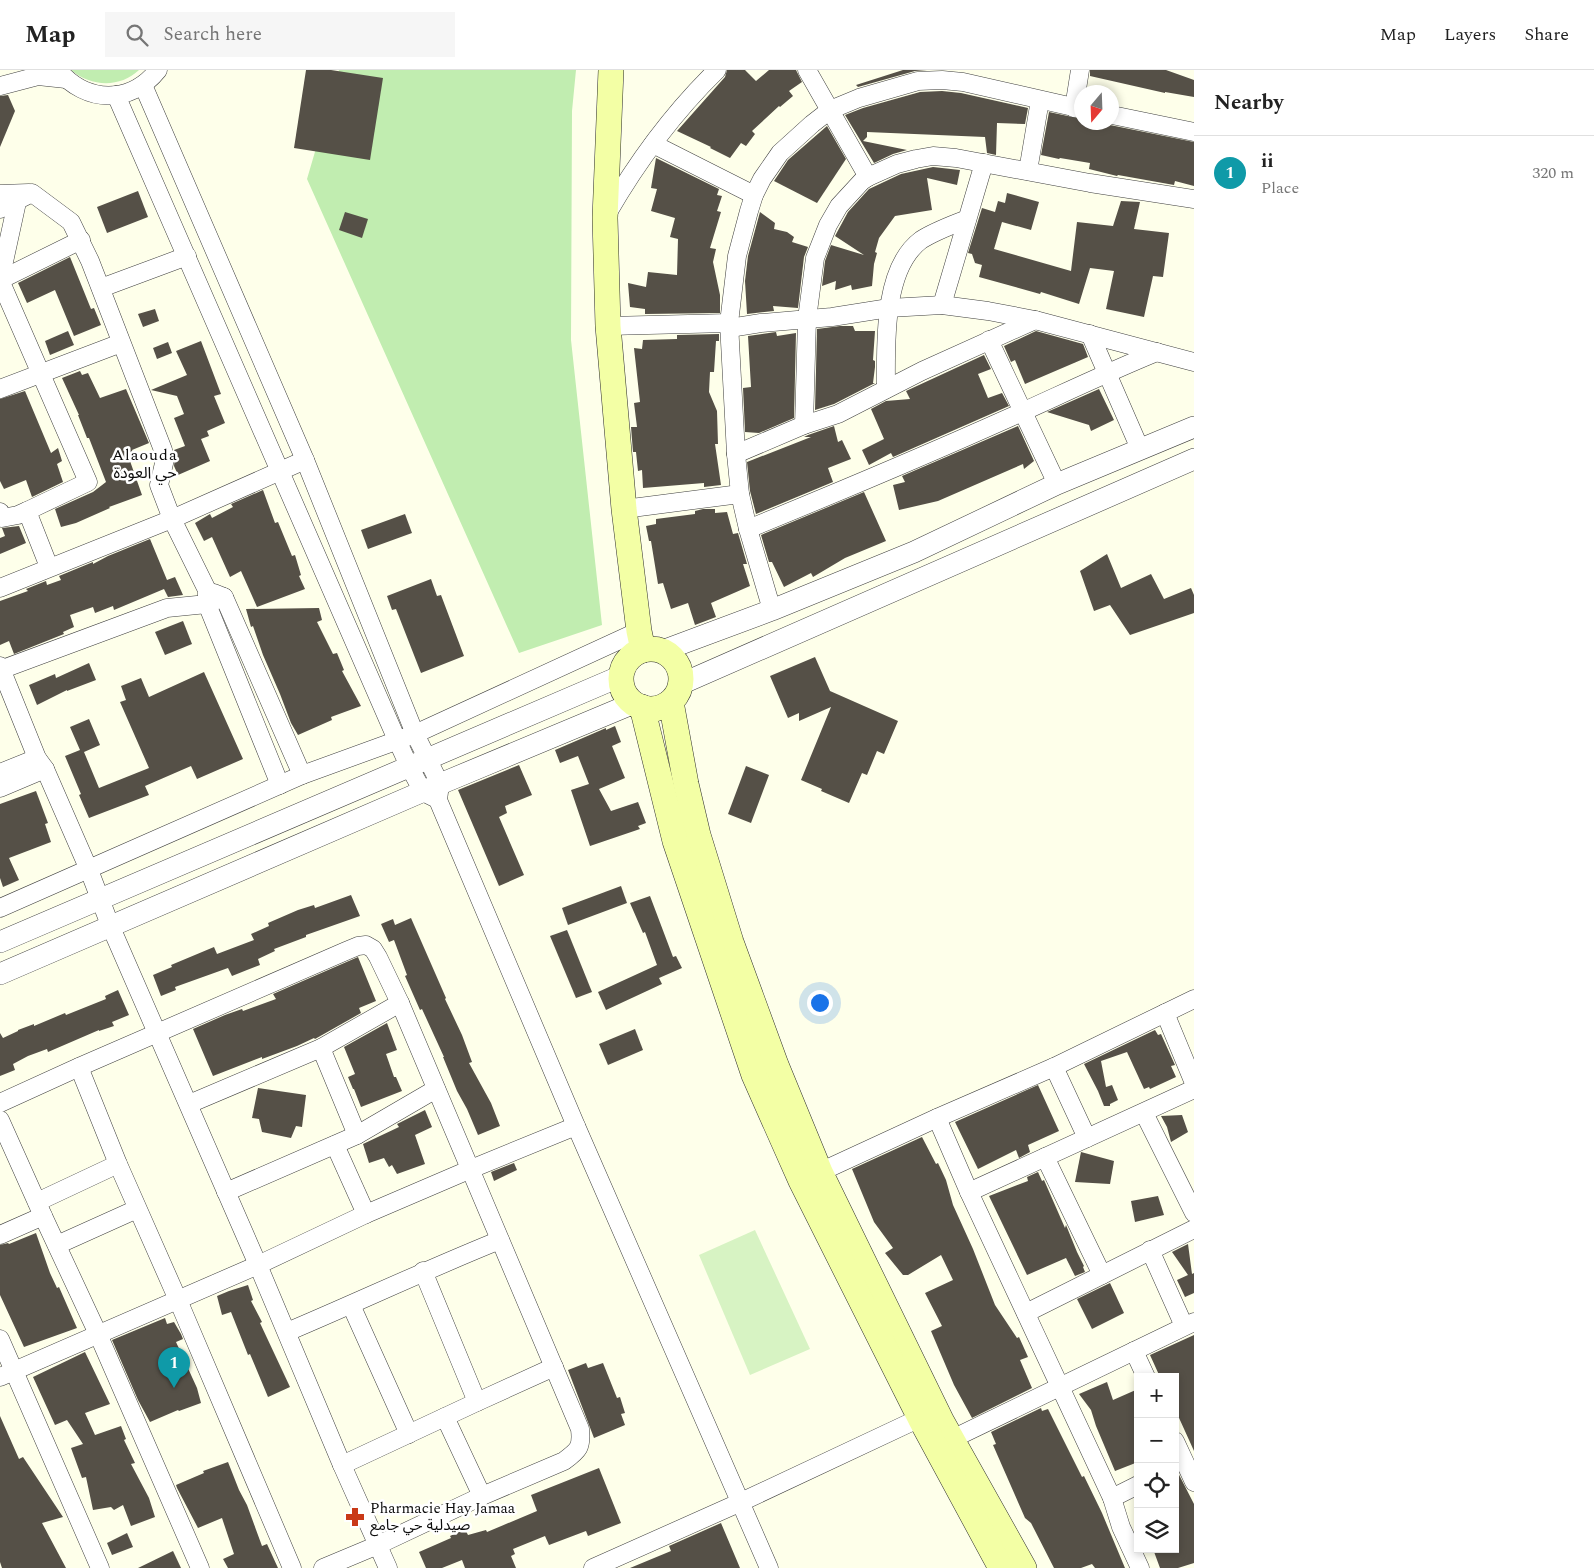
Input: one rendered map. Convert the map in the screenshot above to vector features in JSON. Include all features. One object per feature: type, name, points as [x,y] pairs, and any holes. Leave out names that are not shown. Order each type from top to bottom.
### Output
[{"type":"main road","points":[[611,70],[605,218],[608,326],[624,509],[648,644]]},
{"type":"main road","points":[[648,644],[671,657],[677,664],[681,674],[676,693],[686,784],[698,835],[731,942],[776,1065],[820,1172],[952,1439],[1024,1568]]},
{"type":"main road","points":[[648,644],[628,660],[623,667],[621,676],[624,691],[628,698],[638,705],[652,709],[662,707],[676,693]]},
{"type":"main road","points":[[638,705],[675,841],[754,1075],[801,1180],[920,1418],[1001,1568]]},
{"type":"street","points":[[0,80],[14,70]]},
{"type":"street","points":[[0,86],[38,76],[62,75],[77,87],[89,93],[102,96],[116,95],[130,92],[143,85],[158,70]]},
{"type":"street","points":[[605,218],[630,176],[666,126],[717,70]]},
{"type":"street","points":[[807,70],[868,177]]},
{"type":"street","points":[[1079,85],[1080,70]]},
{"type":"street","points":[[772,610],[748,530],[740,494],[729,323],[737,256],[754,195],[762,179],[780,153],[830,110],[858,98],[918,81],[946,75],[999,90],[1074,107]]},
{"type":"street","points":[[143,85],[305,460],[415,734],[418,762]]},
{"type":"street","points":[[116,95],[397,740],[418,762],[433,792],[769,1568]]},
{"type":"street","points":[[1028,171],[1040,100]]},
{"type":"street","points":[[1119,116],[1194,132]]},
{"type":"street","points":[[654,144],[754,195]]},
{"type":"street","points":[[804,425],[807,319],[818,246],[839,206],[868,177],[897,164],[933,156],[984,163],[1090,183],[1194,198]]},
{"type":"street","points":[[942,305],[984,163]]},
{"type":"street","points":[[0,209],[32,193]]},
{"type":"street","points":[[0,194],[32,193],[71,222],[81,240],[163,450],[165,459],[159,485],[207,597],[280,785]]},
{"type":"street","points":[[0,512],[2,518],[18,515],[88,482],[0,280],[17,202]]},
{"type":"street","points":[[886,389],[886,347],[889,308],[891,294],[902,264],[912,249],[922,240],[967,219]]},
{"type":"street","points":[[0,280],[81,240]]},
{"type":"street","points":[[101,288],[186,256]]},
{"type":"street","points":[[608,326],[729,323],[736,327],[889,308],[942,305],[1034,320],[1194,362]]},
{"type":"street","points":[[736,454],[804,425],[838,414],[886,389],[1034,320]]},
{"type":"street","points":[[1090,334],[1140,449]]},
{"type":"street","points":[[989,340],[1057,484]]},
{"type":"street","points":[[0,389],[122,343]]},
{"type":"street","points":[[748,530],[872,479],[1023,412],[1107,372],[1157,352]]},
{"type":"street","points":[[0,908],[302,775],[415,734],[648,644],[772,610],[914,552],[1057,484],[1194,427]]},
{"type":"street","points":[[676,693],[1194,459]]},
{"type":"street","points":[[0,588],[172,519],[305,460]]},
{"type":"street","points":[[624,509],[740,494]]},
{"type":"street","points":[[27,511],[49,567]]},
{"type":"street","points":[[302,775],[224,597],[207,597],[167,608],[1,668],[89,870],[110,925],[287,1332],[342,1465],[388,1568]]},
{"type":"street","points":[[0,942],[621,676]]},
{"type":"street","points":[[0,974],[110,925],[638,705]]},
{"type":"street","points":[[0,773],[41,763]]},
{"type":"street","points":[[0,788],[41,763]]},
{"type":"street","points":[[0,1103],[358,946],[366,945],[373,950],[400,1003],[471,1169],[580,1428],[581,1441],[575,1453],[564,1461],[323,1568]]},
{"type":"street","points":[[820,1172],[1054,1067],[1194,999]]},
{"type":"street","points":[[189,1104],[322,1048],[400,1003]]},
{"type":"street","points":[[1165,1013],[1194,1083]]},
{"type":"street","points":[[322,1048],[357,1135]]},
{"type":"street","points":[[79,1067],[137,1209],[178,1300],[292,1568]]},
{"type":"street","points":[[1054,1067],[1087,1138]]},
{"type":"street","points":[[226,1192],[357,1135],[436,1089]]},
{"type":"street","points":[[969,1192],[1194,1090]]},
{"type":"street","points":[[1144,1113],[1194,1213]]},
{"type":"street","points":[[937,1118],[969,1192],[1112,1498],[1121,1527],[1140,1568]]},
{"type":"street","points":[[0,1120],[98,1334],[200,1568]]},
{"type":"street","points":[[7,1374],[258,1265],[366,1214],[576,1126]]},
{"type":"street","points":[[335,1144],[366,1214]]},
{"type":"street","points":[[1045,1157],[1102,1275]]},
{"type":"street","points":[[0,1235],[40,1209],[118,1164]]},
{"type":"street","points":[[56,1244],[137,1209]]},
{"type":"street","points":[[1026,1313],[1194,1229]]},
{"type":"street","points":[[287,1332],[423,1271],[500,1240]]},
{"type":"street","points":[[952,1439],[1189,1324],[1150,1250]]},
{"type":"street","points":[[423,1271],[477,1402]]},
{"type":"street","points":[[351,1304],[409,1434]]},
{"type":"street","points":[[0,1339],[7,1374],[100,1568]]},
{"type":"street","points":[[1134,1351],[1144,1373]]},
{"type":"street","points":[[342,1465],[554,1367]]},
{"type":"street","points":[[445,1417],[482,1496]]},
{"type":"street","points":[[593,1568],[920,1418]]},
{"type":"street","points":[[1179,1450],[1194,1482]]},
{"type":"street","points":[[1112,1498],[1134,1488]]},
{"type":"green space","points":[[71,70],[139,70],[123,80],[105,83],[87,80]]},
{"type":"green space","points":[[339,70],[576,70],[572,111],[571,340],[602,625],[519,653],[307,179]]},
{"type":"green space","points":[[755,1230],[810,1349],[750,1375],[699,1255]]},
{"type":"building","points":[[306,70],[331,70],[383,78],[370,160],[294,148]]},
{"type":"building","points":[[727,70],[745,70],[756,81],[769,70],[796,70],[802,82],[789,91],[793,96],[752,131],[755,134],[746,146],[741,143],[730,158],[677,131],[725,77]]},
{"type":"building","points":[[903,70],[927,70],[915,71],[858,87],[856,85]]},
{"type":"building","points":[[1090,70],[1166,70],[1194,80],[1194,97],[1165,93],[1090,76]]},
{"type":"building","points":[[942,91],[961,93],[1028,108],[1025,124],[997,123],[996,155],[987,153],[985,137],[867,132],[867,137],[863,141],[907,150],[874,163],[845,115],[920,92]]},
{"type":"building","points":[[8,95],[15,111],[0,147],[0,96]]},
{"type":"building","points":[[1049,112],[1074,117],[1074,130],[1119,130],[1119,127],[1194,142],[1194,186],[1175,181],[1174,185],[1117,176],[1089,169],[1090,163],[1041,155]]},
{"type":"building","points":[[827,126],[846,159],[817,203],[774,181],[788,160]]},
{"type":"building","points":[[656,158],[719,189],[717,195],[722,196],[717,211],[721,212],[710,248],[716,249],[713,262],[720,295],[720,313],[645,314],[645,309],[630,307],[628,283],[646,287],[648,272],[677,275],[678,239],[670,237],[675,218],[651,211],[657,189],[651,188]]},
{"type":"building","points":[[933,167],[960,170],[957,185],[927,178],[932,210],[895,216],[879,238],[875,252],[877,253],[872,286],[852,290],[851,285],[835,290],[836,281],[822,286],[825,261],[831,245],[864,255],[835,236],[848,212],[869,189],[901,174]]},
{"type":"building","points":[[138,191],[148,217],[107,233],[97,207]]},
{"type":"building","points":[[1007,193],[1039,202],[1031,230],[1002,222],[994,249],[1071,271],[1077,222],[1113,226],[1121,201],[1140,202],[1134,229],[1169,233],[1163,277],[1153,276],[1144,317],[1106,309],[1114,271],[1090,268],[1079,304],[1041,292],[1040,294],[979,277],[982,265],[975,263],[972,254],[968,253],[982,208],[995,212],[998,201],[1005,203]]},
{"type":"building","points":[[345,212],[368,219],[362,238],[339,230]]},
{"type":"building","points":[[760,212],[775,223],[774,229],[787,232],[794,237],[792,242],[808,247],[804,257],[798,308],[773,306],[774,311],[747,314],[745,281],[748,256]]},
{"type":"building","points":[[70,257],[91,309],[94,308],[101,325],[74,336],[55,290],[27,303],[18,283]]},
{"type":"building","points":[[155,309],[159,321],[143,327],[138,314]]},
{"type":"building","points":[[853,326],[855,331],[875,331],[873,383],[875,383],[834,404],[815,410],[817,329]]},
{"type":"building","points":[[68,331],[74,345],[50,355],[45,341]]},
{"type":"building","points":[[1036,331],[1083,344],[1088,357],[1025,384],[1015,360],[1011,362],[1004,346]]},
{"type":"building","points":[[776,332],[777,336],[796,333],[794,418],[759,433],[745,432],[743,388],[751,387],[748,336]]},
{"type":"building","points":[[719,334],[719,341],[716,341],[714,372],[710,372],[709,392],[717,411],[718,444],[715,444],[721,485],[704,487],[704,483],[643,488],[642,470],[638,471],[636,452],[633,452],[631,427],[637,427],[634,403],[640,402],[634,348],[642,349],[643,340],[677,339],[677,335]]},
{"type":"building","points":[[201,341],[221,394],[214,396],[225,423],[207,431],[209,436],[201,439],[210,461],[178,475],[174,466],[174,450],[185,446],[174,418],[184,414],[177,396],[151,390],[187,375],[176,351]]},
{"type":"building","points":[[168,342],[172,353],[157,359],[153,348]]},
{"type":"building","points":[[984,355],[991,369],[978,374],[988,398],[1002,393],[1009,406],[893,457],[891,453],[869,465],[862,450],[884,439],[871,409],[886,401],[910,399],[906,391]]},
{"type":"building","points":[[80,371],[82,375],[88,373],[100,398],[126,389],[149,443],[132,450],[135,459],[130,461],[142,495],[109,507],[76,523],[61,527],[55,509],[93,492],[106,482],[62,378]]},
{"type":"building","points":[[1099,389],[1114,420],[1091,431],[1089,425],[1047,412]]},
{"type":"building","points":[[25,391],[51,453],[58,448],[62,461],[57,464],[63,482],[32,497],[26,480],[4,489],[0,481],[0,399]]},
{"type":"building","points":[[834,426],[838,442],[842,440],[851,459],[828,468],[833,482],[756,514],[750,491],[747,462],[811,437],[804,437],[808,435]]},
{"type":"building","points":[[1018,426],[1034,461],[1024,469],[1023,464],[938,501],[899,510],[893,485],[905,482],[902,476]]},
{"type":"building","points":[[263,490],[275,523],[278,522],[292,556],[295,555],[301,575],[299,576],[305,589],[257,607],[241,571],[230,577],[212,537],[204,541],[195,523],[210,514],[212,518],[233,507],[231,504]]},
{"type":"building","points":[[864,492],[886,541],[845,558],[813,577],[811,573],[784,587],[772,562],[769,562],[761,535]]},
{"type":"building","points":[[715,509],[715,513],[727,512],[733,534],[738,533],[747,564],[743,564],[750,586],[711,603],[716,617],[695,625],[688,603],[671,609],[663,583],[658,584],[651,541],[649,541],[646,526],[656,524],[656,519],[695,514],[695,511]]},
{"type":"building","points":[[405,514],[412,533],[368,549],[361,530]]},
{"type":"building","points":[[19,526],[26,543],[0,554],[0,538],[5,536],[2,528]]},
{"type":"building","points":[[150,539],[167,580],[175,577],[183,595],[168,597],[164,589],[114,610],[113,606],[95,613],[93,607],[70,615],[74,627],[63,632],[64,634],[14,654],[9,641],[0,645],[0,601],[28,591],[26,589],[46,581],[47,585],[61,580],[59,576],[93,562],[93,564]]},
{"type":"building","points":[[1107,554],[1121,588],[1151,574],[1164,599],[1191,588],[1194,595],[1194,613],[1130,635],[1110,605],[1094,611],[1080,571]]},
{"type":"building","points":[[431,579],[437,596],[441,595],[464,656],[421,673],[396,609],[392,610],[387,596]]},
{"type":"building","points":[[319,608],[322,620],[317,622],[333,654],[337,653],[344,670],[342,671],[361,706],[331,717],[332,720],[298,735],[291,723],[253,626],[251,627],[246,609]]},
{"type":"building","points":[[183,621],[192,644],[165,655],[155,632]]},
{"type":"building","points":[[815,657],[830,691],[898,721],[884,754],[877,751],[867,775],[862,773],[849,803],[801,780],[831,707],[799,721],[799,713],[788,718],[770,676]]},
{"type":"building","points":[[89,663],[96,680],[67,690],[37,705],[29,685],[55,674],[56,678]]},
{"type":"building","points":[[204,672],[243,759],[197,779],[191,766],[145,786],[149,795],[89,818],[65,756],[80,750],[70,727],[89,719],[100,745],[84,752],[99,788],[149,768],[120,702],[126,700],[121,686],[141,678],[149,697]]},
{"type":"building","points":[[615,726],[621,742],[612,746],[625,778],[599,789],[611,811],[638,802],[646,823],[638,826],[640,829],[590,846],[571,790],[589,784],[578,756],[560,763],[555,750]]},
{"type":"building","points":[[519,765],[532,795],[505,806],[507,813],[499,817],[524,875],[499,886],[458,790]]},
{"type":"building","points":[[746,766],[769,775],[751,823],[728,814]]},
{"type":"building","points":[[36,791],[48,823],[45,824],[51,842],[9,858],[19,880],[3,887],[0,878],[0,804]]},
{"type":"building","points":[[621,886],[627,903],[568,925],[562,908]]},
{"type":"building","points":[[351,895],[360,916],[306,935],[306,937],[274,949],[275,951],[258,959],[260,965],[232,976],[228,968],[175,987],[176,990],[161,996],[153,975],[172,967],[171,965],[214,947],[217,954],[254,940],[251,934],[269,926],[268,923],[298,910],[314,905],[315,908]]},
{"type":"building","points":[[650,896],[673,957],[676,956],[682,968],[659,978],[662,984],[606,1010],[598,992],[657,965],[645,932],[643,933],[630,903]]},
{"type":"building","points":[[411,918],[462,1035],[472,1062],[469,1063],[491,1103],[500,1126],[478,1135],[422,1009],[420,1010],[405,976],[407,975],[394,940],[389,942],[381,924],[393,919],[395,925]]},
{"type":"building","points":[[567,930],[592,992],[576,998],[550,936]]},
{"type":"building","points":[[358,957],[376,1001],[359,1008],[361,1013],[315,1039],[213,1076],[193,1029],[225,1015],[242,1009],[243,1011],[276,999],[273,994]]},
{"type":"building","points":[[118,990],[129,1015],[112,1022],[114,1026],[99,1030],[48,1052],[47,1049],[28,1056],[13,1064],[15,1070],[0,1076],[0,1033],[3,1038],[18,1030],[34,1024],[34,1026],[65,1013],[66,1015],[106,999],[105,996]]},
{"type":"building","points":[[387,1023],[397,1050],[386,1054],[394,1077],[396,1077],[402,1091],[361,1107],[348,1077],[355,1074],[344,1047]]},
{"type":"building","points":[[635,1029],[643,1050],[608,1065],[599,1044]]},
{"type":"building","points":[[1155,1030],[1158,1035],[1161,1034],[1175,1065],[1171,1066],[1176,1077],[1150,1089],[1149,1087],[1144,1089],[1127,1052],[1101,1061],[1106,1087],[1112,1085],[1118,1100],[1110,1104],[1110,1106],[1104,1106],[1084,1064]]},
{"type":"building","points":[[1038,1085],[1059,1131],[1028,1145],[1030,1152],[1019,1158],[1016,1150],[978,1169],[955,1122]]},
{"type":"building","points":[[258,1088],[306,1095],[302,1127],[296,1126],[291,1138],[262,1132],[259,1119],[252,1118]]},
{"type":"building","points":[[425,1110],[432,1127],[415,1135],[425,1164],[397,1174],[392,1165],[389,1167],[384,1158],[369,1163],[363,1144],[399,1127],[397,1124]]},
{"type":"building","points":[[1182,1115],[1188,1132],[1171,1142],[1167,1127],[1161,1116]]},
{"type":"building","points":[[922,1137],[946,1180],[953,1205],[995,1305],[1017,1338],[1019,1337],[1028,1357],[1020,1360],[1032,1388],[972,1418],[954,1385],[931,1331],[942,1326],[925,1293],[953,1280],[941,1255],[908,1275],[903,1275],[885,1253],[893,1248],[874,1222],[852,1169]]},
{"type":"building","points":[[1081,1152],[1114,1161],[1110,1184],[1075,1182]]},
{"type":"building","points":[[514,1163],[517,1170],[494,1181],[491,1172]]},
{"type":"building","points":[[1038,1172],[1042,1181],[1044,1180],[1065,1228],[1066,1225],[1085,1272],[1075,1276],[1066,1258],[1027,1275],[989,1196],[1028,1181],[1027,1177]]},
{"type":"building","points":[[1158,1196],[1164,1215],[1135,1222],[1131,1201]]},
{"type":"building","points":[[36,1233],[50,1273],[57,1288],[59,1287],[77,1328],[24,1347],[0,1295],[0,1245],[9,1244]]},
{"type":"building","points":[[1188,1244],[1192,1274],[1194,1273],[1194,1293],[1185,1297],[1177,1280],[1188,1275],[1172,1252]]},
{"type":"building","points":[[1110,1283],[1124,1313],[1092,1329],[1077,1299]]},
{"type":"building","points":[[248,1285],[253,1300],[251,1301],[262,1322],[260,1323],[290,1387],[268,1397],[250,1354],[248,1355],[231,1312],[222,1315],[217,1296]]},
{"type":"building","points":[[165,1318],[167,1324],[174,1322],[181,1334],[183,1339],[176,1342],[197,1388],[201,1403],[150,1422],[138,1400],[112,1340]]},
{"type":"building","points":[[1194,1335],[1194,1451],[1179,1418],[1179,1373],[1158,1373],[1150,1355]]},
{"type":"building","points":[[85,1352],[110,1404],[85,1413],[95,1435],[121,1426],[126,1439],[124,1440],[135,1463],[131,1464],[149,1498],[155,1517],[131,1526],[123,1505],[114,1510],[111,1507],[93,1510],[86,1477],[82,1478],[71,1448],[83,1444],[67,1420],[55,1425],[33,1377]]},
{"type":"building","points":[[586,1363],[588,1368],[603,1363],[617,1398],[620,1397],[625,1413],[621,1414],[625,1425],[594,1438],[568,1370]]},
{"type":"building","points":[[1107,1382],[1113,1400],[1134,1391],[1134,1464],[1115,1471],[1091,1410],[1079,1394]]},
{"type":"building","points":[[1041,1408],[1042,1411],[1048,1409],[1082,1477],[1084,1476],[1125,1568],[1095,1568],[1092,1564],[1081,1568],[1054,1568],[1031,1523],[1025,1518],[993,1445],[996,1444],[991,1432]]},
{"type":"building","points":[[0,1416],[19,1459],[23,1457],[63,1517],[42,1523],[66,1568],[2,1568],[0,1562]]},
{"type":"building","points":[[228,1462],[262,1546],[267,1544],[278,1568],[228,1568],[223,1559],[234,1554],[222,1518],[198,1528],[177,1488],[176,1485],[204,1473],[203,1471]]},
{"type":"building","points":[[599,1468],[621,1523],[588,1536],[586,1531],[549,1545],[545,1536],[513,1549],[515,1554],[511,1556],[516,1568],[465,1568],[462,1560],[442,1568],[426,1568],[419,1552],[451,1538],[450,1536],[465,1529],[468,1535],[486,1530],[487,1532],[537,1511],[531,1495]]},
{"type":"building","points":[[1179,1475],[1194,1504],[1194,1563],[1178,1568],[1160,1568],[1154,1553],[1179,1553]]},
{"type":"building","points":[[721,1523],[740,1568],[630,1568],[671,1551],[669,1546]]},
{"type":"building","points":[[127,1533],[133,1547],[112,1555],[107,1543]]},
{"type":"building","points":[[173,1551],[181,1568],[138,1568]]},
{"type":"place","name":"ii","points":[[174,1388]]},
{"type":"place","name":"Pharmacie Hay Jamaa صيدلية حي جامع","points":[[355,1517]]},
{"type":"district","name":"Alaouda حي العودة","points":[[145,463]]}]
